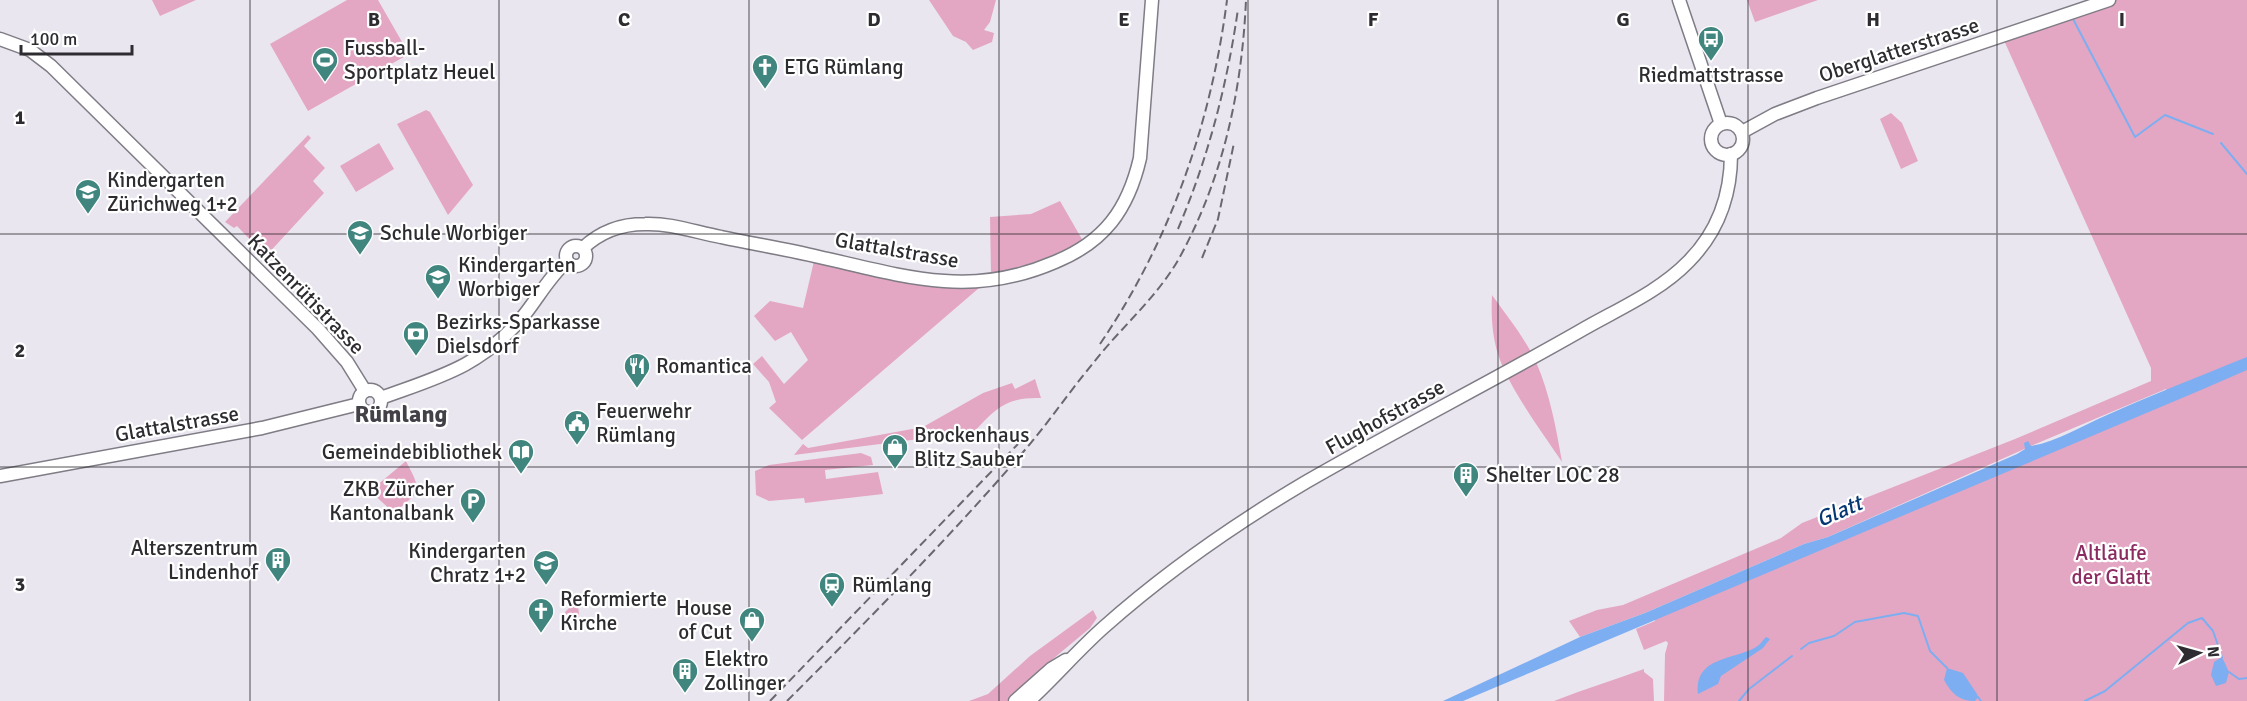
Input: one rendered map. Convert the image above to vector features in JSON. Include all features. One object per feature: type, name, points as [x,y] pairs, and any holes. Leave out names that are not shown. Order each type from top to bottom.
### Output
[{"type":"street","name":"Glattalstrasse","points":[[381,398],[432,381],[482,355],[506,335],[567,261],[573,266],[582,265],[587,256],[583,248],[601,234],[627,225],[664,225],[901,275],[957,282],[1014,276],[1040,269],[1065,258],[1085,247],[1116,218],[1135,179],[1140,158],[1152,0]]},
{"type":"street","points":[[1680,0],[1721,124]]},
{"type":"street","name":"Oberglatterstrasse","points":[[1742,132],[1790,108],[2109,0]]},
{"type":"street","name":"Katzenrütistrasse","points":[[0,39],[30,50],[51,66],[318,329],[346,362],[365,391]]},
{"type":"street","points":[[1721,124],[1736,125],[1742,132],[1742,146],[1726,154],[1714,148],[1711,136],[1721,124]]},
{"type":"street","name":"Flughofstrasse","points":[[1029,701],[1058,675],[1072,657],[1148,591],[1211,544],[1276,500],[1529,360],[1662,283],[1694,256],[1710,234],[1717,219],[1726,154]]},
{"type":"street","points":[[373,390],[381,398],[381,404],[374,411],[363,410],[359,404],[360,395],[365,391],[373,390]]},
{"type":"street","name":"Glattalstrasse","points":[[0,476],[262,428],[359,404]]},
{"type":"street","name":"Flughofstrasse","points":[[1015,701],[1051,669],[1072,657]]},
{"type":"green space","points":[[152,0],[196,0],[160,16]]},
{"type":"green space","name":"Fussball- Sportplatz Heuel","points":[[347,0],[378,0],[409,54],[308,111],[270,44]]},
{"type":"green space","points":[[929,0],[996,0],[990,22],[984,30],[994,33],[992,42],[973,50],[966,42],[953,36]]},
{"type":"green space","points":[[1747,0],[1818,0],[1755,22]]},
{"type":"green space","name":"Altläufe der Glatt","points":[[2109,0],[2247,0],[2247,701],[1664,701],[1665,654],[1668,643],[1666,641],[1644,650],[1636,629],[1655,621],[1655,613],[2168,393],[2166,389],[2031,446],[1828,537],[1804,544],[1645,613],[1580,637],[1569,621],[1597,610],[1623,605],[1781,538],[1802,523],[2015,439],[2151,381],[2151,368],[2002,36]]},
{"type":"green space","points":[[426,110],[430,112],[473,185],[448,215],[397,124]]},
{"type":"green space","points":[[1891,113],[1902,123],[1918,161],[1901,169],[1880,119]]},
{"type":"green space","points":[[308,135],[311,138],[304,146],[325,168],[313,181],[324,193],[266,256],[237,226],[234,228],[225,222]]},
{"type":"green space","points":[[379,143],[394,169],[356,192],[340,166]]},
{"type":"green space","points":[[1060,201],[1083,241],[1038,261],[991,273],[990,217],[1031,214]]},
{"type":"green space","points":[[814,261],[978,285],[979,288],[802,440],[769,408],[776,402],[769,382],[753,364],[762,356],[784,384],[808,360],[791,332],[775,341],[754,316],[770,301],[803,308]]},
{"type":"green space","points":[[1492,295],[1536,362],[1549,399],[1562,462],[1527,410],[1503,367],[1493,332]]},
{"type":"green space","points":[[1035,379],[1041,398],[1019,400],[1003,406],[989,416],[974,432],[794,455],[803,444],[808,448],[923,427],[983,393],[1012,383],[1015,389]]},
{"type":"green space","points":[[861,453],[871,457],[873,465],[825,470],[826,479],[878,472],[883,494],[805,503],[804,498],[769,501],[756,495],[755,471],[769,465]]},
{"type":"green space","points":[[406,461],[417,490],[416,494],[394,513],[370,491]]},
{"type":"green space","points":[[571,606],[578,606],[581,631],[578,632],[577,624],[568,625],[565,612]]},
{"type":"green space","points":[[1093,610],[1097,618],[1090,628],[1029,679],[1007,701],[969,701],[988,694],[1030,656]]},
{"type":"green space","points":[[1644,669],[1644,672],[1653,679],[1654,701],[1554,701],[1576,692]]},
{"type":"water","points":[[2247,357],[2247,370],[2201,390],[1463,701],[1443,701],[1580,637],[1645,613],[1804,544],[1828,537],[2017,454],[2025,449],[2024,443],[2028,441],[2031,446],[2050,441]]},
{"type":"water","points":[[1766,637],[1770,639],[1763,648],[1721,676],[1718,684],[1698,694],[1698,682],[1702,672],[1709,666],[1756,647]]},
{"type":"water","points":[[2222,657],[2229,672],[2226,683],[2216,686],[2211,675],[2214,662]]},
{"type":"water","points":[[1947,668],[1963,673],[1977,694],[1975,701],[1960,698],[1950,689],[1944,680]]},
{"type":"waterway","points":[[2073,19],[2135,137],[2165,115],[2213,134]]},
{"type":"waterway","points":[[2221,143],[2247,174]]},
{"type":"waterway","points":[[1801,649],[1809,643],[1834,636],[1855,622],[1904,613],[1918,616],[1930,651],[1947,668]]},
{"type":"waterway","points":[[2085,701],[2105,691],[2188,623],[2202,618],[2213,631],[2222,657]]},
{"type":"waterway","points":[[1739,701],[1749,689],[1792,656]]},
{"type":"waterway","points":[[2229,672],[2239,679],[2247,678]]},
{"type":"waterway","points":[[1978,697],[1981,701]]},
{"type":"railway","points":[[1100,344],[1147,264],[1184,180],[1210,92],[1227,0]]},
{"type":"railway","points":[[787,701],[908,578],[996,483],[1105,348],[1163,283],[1173,268],[1197,223],[1220,162],[1235,98],[1246,0]]},
{"type":"railway","points":[[1178,229],[1215,121],[1238,9]]},
{"type":"railway","points":[[1202,258],[1218,219],[1234,143]]},
{"type":"railway","points":[[770,701],[1018,444]]},
{"type":"place","name":"Riedmattstrasse","points":[[1711,62]]},
{"type":"place","name":"Fussball- Sportplatz Heuel","points":[[325,83]]},
{"type":"place","name":"ETG Rümlang","points":[[765,90]]},
{"type":"place","name":"Kindergarten Zürichweg 1+2","points":[[88,215]]},
{"type":"place","name":"Schule Worbiger","points":[[360,256]]},
{"type":"place","name":"Kindergarten Worbiger","points":[[438,300]]},
{"type":"place","name":"Bezirks-Sparkasse Dielsdorf","points":[[416,357]]},
{"type":"place","name":"Romantica","points":[[637,389]]},
{"type":"place","name":"Feuerwehr Rümlang","points":[[577,446]]},
{"type":"place","name":"Brockenhaus Blitz Sauber","points":[[895,470]]},
{"type":"place","name":"Gemeindebibliothek","points":[[521,475]]},
{"type":"place","name":"Shelter LOC 28","points":[[1466,498]]},
{"type":"place","name":"ZKB Zürcher Kantonalbank","points":[[473,524]]},
{"type":"place","name":"Alterszentrum Lindenhof","points":[[278,583]]},
{"type":"place","name":"Kindergarten Chratz 1+2","points":[[546,586]]},
{"type":"place","name":"Rümlang","points":[[832,608]]},
{"type":"place","name":"Reformierte Kirche","points":[[541,634]]},
{"type":"place","name":"House of Cut","points":[[752,643]]},
{"type":"place","name":"Elektro Zollinger","points":[[685,694]]},
{"type":"district","name":"Rümlang","points":[[401,414]]},
{"type":"water label","name":"Glatt","points":[[1839,511]]}]
